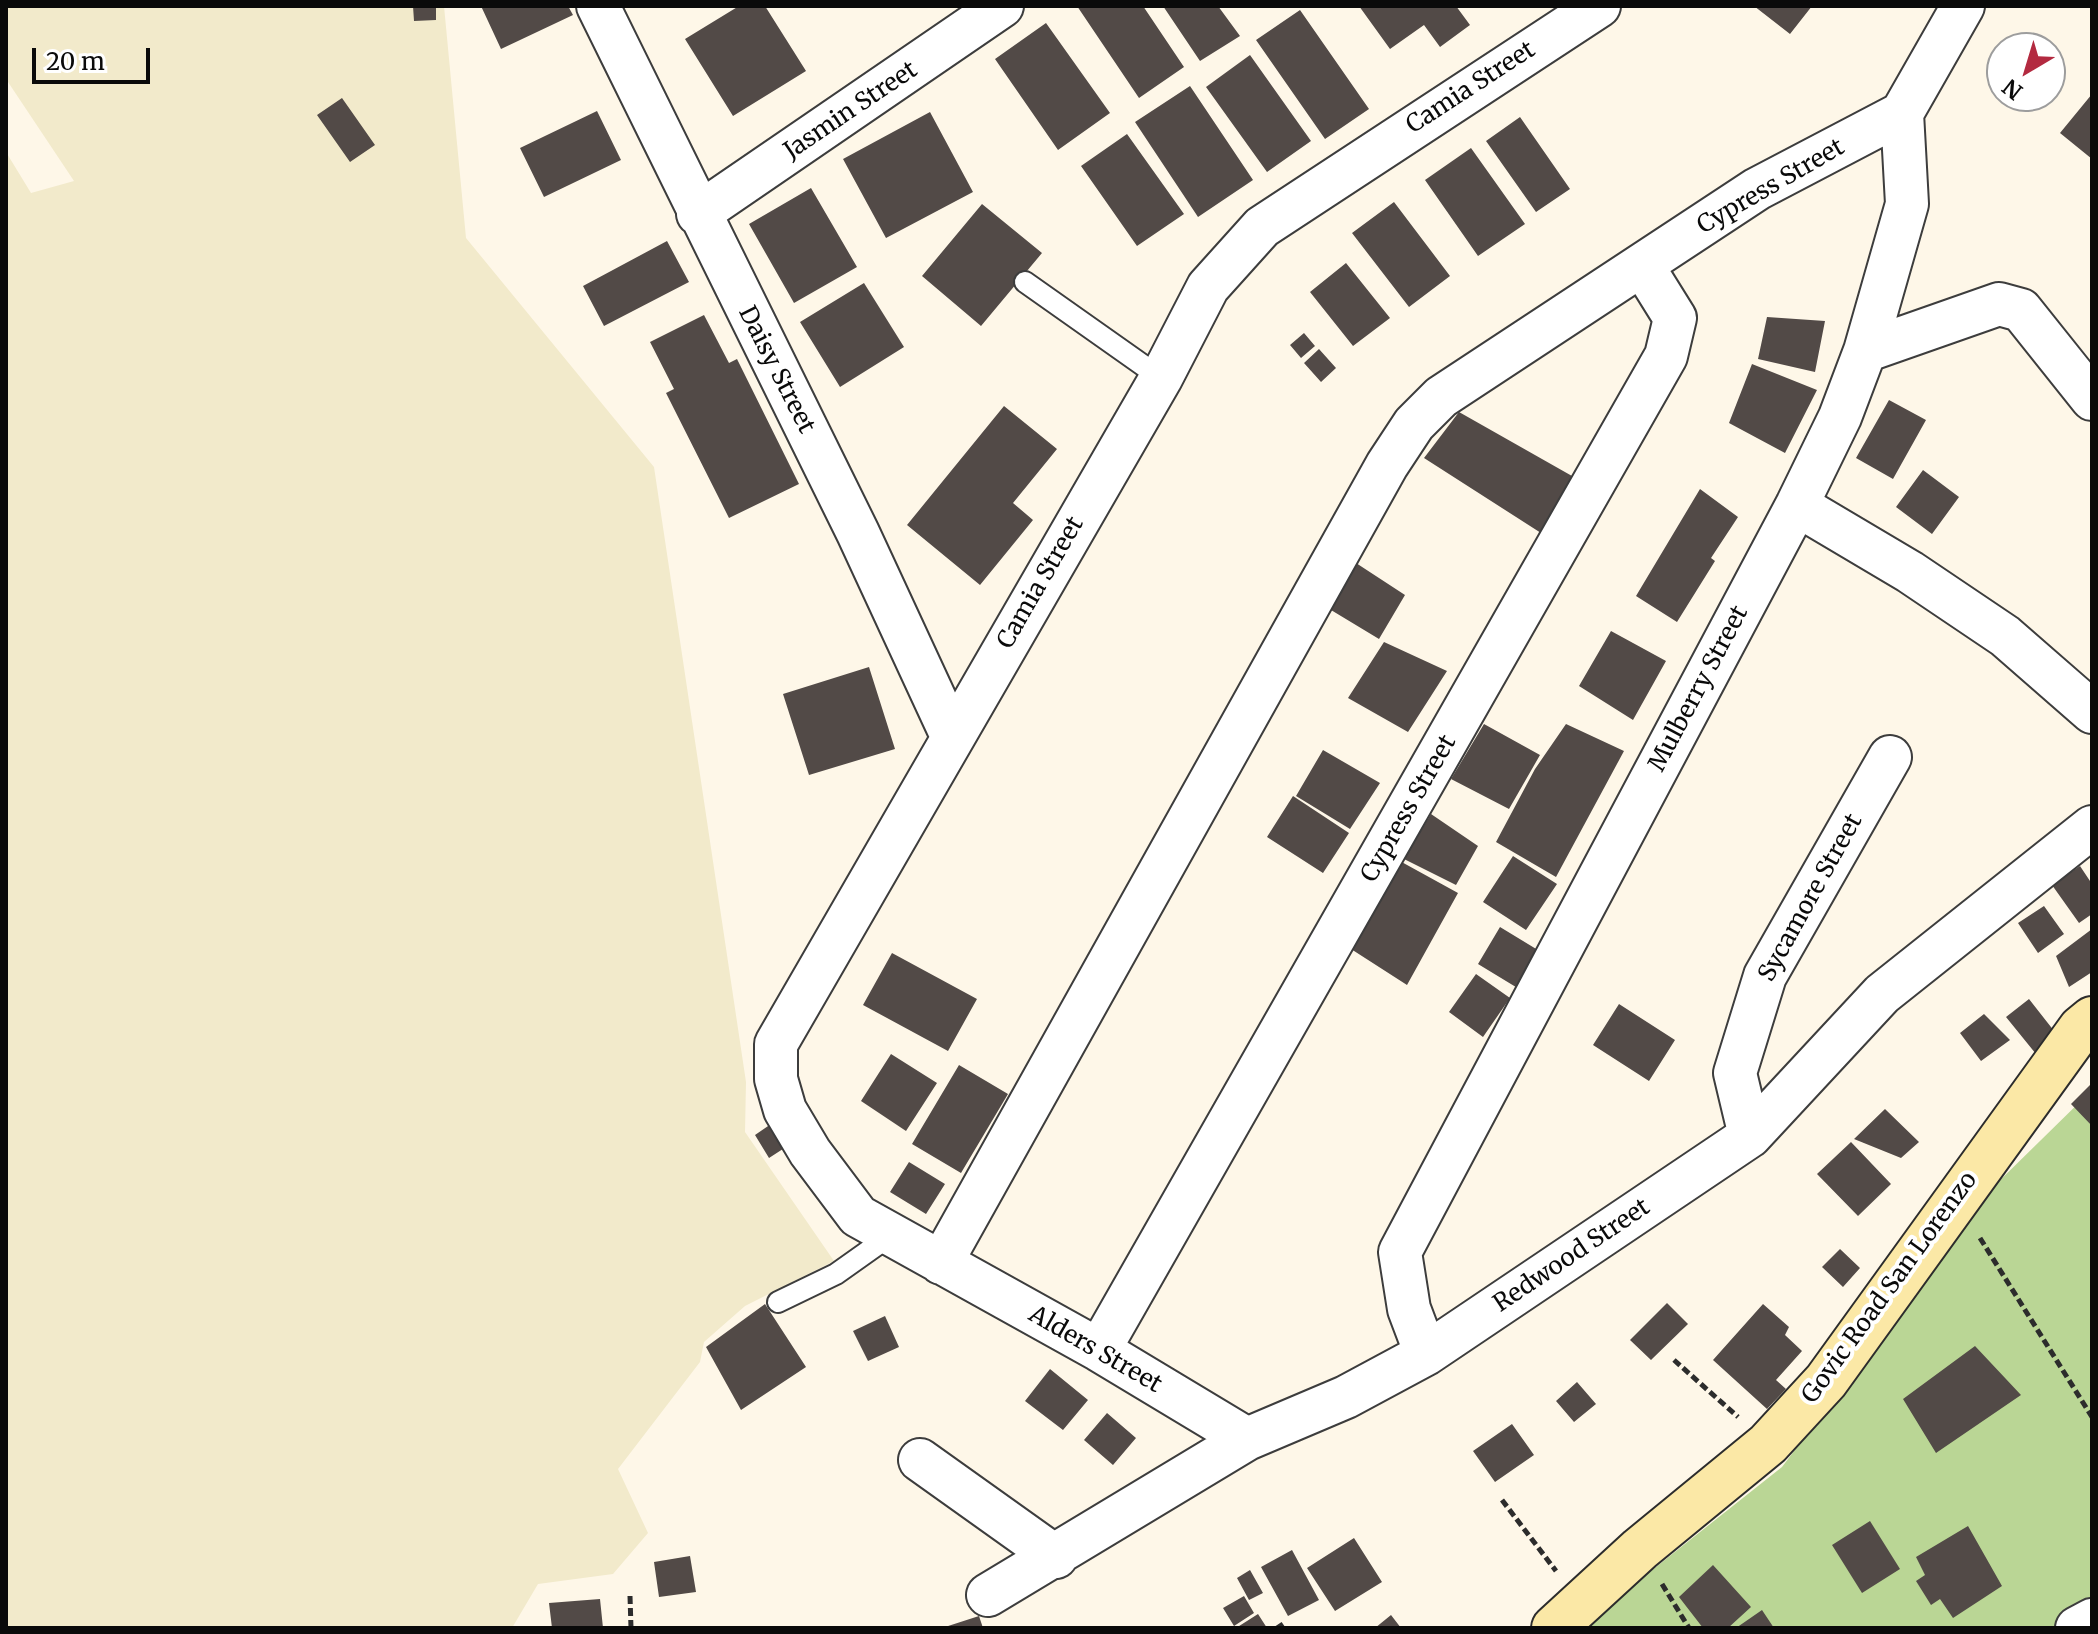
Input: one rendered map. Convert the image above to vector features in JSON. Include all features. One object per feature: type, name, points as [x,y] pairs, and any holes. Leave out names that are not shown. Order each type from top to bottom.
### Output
[{"type":"main road","name":"Govic Road San Lorenzo","points":[[1568,1616],[1640,1549],[1768,1444],[1826,1381],[1955,1199],[2081,1028],[2092,1019]]},
{"type":"street","name":"Daisy Street","points":[[598,6],[858,533],[952,736]]},
{"type":"street","name":"Jasmin Street","points":[[698,214],[1002,6]]},
{"type":"street","name":"Camia Street","points":[[941,1263],[858,1216],[810,1152],[785,1110],[776,1079],[776,1044],[1161,378],[1208,287],[1262,227],[1599,6]]},
{"type":"street","points":[[1902,113],[1963,6]]},
{"type":"street","name":"Cypress Street","points":[[941,1263],[1387,465],[1414,424],[1441,397],[1757,189],[1902,113]]},
{"type":"street","name":"Mulberry Street","points":[[1426,1354],[1409,1309],[1400,1252],[1797,505],[1840,417],[1865,351],[1907,204],[1902,113]]},
{"type":"street","name":"Cypress Street","points":[[1099,1350],[1666,356],[1675,318],[1642,265]]},
{"type":"street","points":[[1865,351],[1999,304],[2021,310],[2092,399]]},
{"type":"street","points":[[1797,505],[1910,572],[2005,636],[2092,712]]},
{"type":"street","name":"Sycamore Street","points":[[1750,1136],[1735,1073],[1765,976],[1890,757]]},
{"type":"street","name":"Redwood Street","points":[[988,1595],[1056,1557],[1247,1439],[1346,1397],[1426,1354],[1750,1136],[1882,994],[2092,827]]},
{"type":"street","name":"Alders Street","points":[[941,1263],[1099,1350],[1247,1439]]},
{"type":"street","points":[[920,1460],[1056,1557]]},
{"type":"street","points":[[2077,1628],[2092,1620]]},
{"type":"lane","points":[[1025,282],[1161,378]]},
{"type":"lane","points":[[778,1302],[836,1274],[891,1235]]},
{"type":"path","points":[[1955,1199],[2092,1417]]},
{"type":"path","points":[[1674,1360],[1768,1444]]},
{"type":"path","points":[[1502,1500],[1568,1616]]},
{"type":"path","points":[[1640,1549],[1689,1628]]},
{"type":"path","points":[[630,1596],[631,1628]]},
{"type":"path","points":[[1277,1628],[1283,1624]]},
{"type":"shaded area","points":[[6,6],[444,6],[466,238],[654,467],[746,1082],[745,1132],[834,1261],[745,1306],[704,1342],[700,1362],[618,1469],[648,1533],[613,1574],[538,1584],[512,1628],[6,1628],[6,152],[31,193],[74,181],[6,79]]},
{"type":"green space","points":[[2092,1090],[2092,1628],[1579,1628],[1782,1467],[1990,1190]]},
{"type":"building","points":[[413,6],[436,6],[436,20],[414,21]]},
{"type":"building","points":[[481,6],[568,6],[573,15],[501,49]]},
{"type":"building","points":[[739,6],[765,6],[806,71],[733,116],[685,39]]},
{"type":"building","points":[[1077,6],[1143,6],[1184,67],[1139,98]]},
{"type":"building","points":[[1163,6],[1218,6],[1240,36],[1200,61]]},
{"type":"building","points":[[1359,6],[1456,6],[1470,25],[1440,47],[1424,25],[1390,49]]},
{"type":"building","points":[[1754,6],[1812,6],[1790,34]]},
{"type":"building","points":[[1300,10],[1369,109],[1325,139],[1256,40]]},
{"type":"building","points":[[1046,23],[1110,113],[1058,150],[995,59]]},
{"type":"building","points":[[1250,55],[1311,141],[1267,172],[1206,87]]},
{"type":"building","points":[[1190,86],[1253,180],[1198,217],[1135,122]]},
{"type":"building","points":[[2092,94],[2092,159],[2060,133]]},
{"type":"building","points":[[342,98],[375,145],[350,162],[317,115]]},
{"type":"building","points":[[597,111],[621,160],[544,197],[520,148]]},
{"type":"building","points":[[930,112],[973,192],[886,238],[843,159]]},
{"type":"building","points":[[1520,117],[1570,189],[1536,212],[1486,141]]},
{"type":"building","points":[[1127,134],[1184,214],[1137,246],[1081,166]]},
{"type":"building","points":[[1471,148],[1525,224],[1478,256],[1425,180]]},
{"type":"building","points":[[811,188],[857,267],[794,303],[749,224]]},
{"type":"building","points":[[1394,202],[1450,276],[1409,307],[1352,233]]},
{"type":"building","points":[[982,204],[1042,253],[981,326],[922,276]]},
{"type":"building","points":[[667,241],[689,282],[604,326],[583,286]]},
{"type":"building","points":[[1346,263],[1390,318],[1353,346],[1310,292]]},
{"type":"building","points":[[864,283],[904,347],[840,387],[800,322]]},
{"type":"building","points":[[704,315],[729,363],[737,359],[799,484],[729,518],[666,393],[674,389],[650,342]]},
{"type":"building","points":[[1767,317],[1825,321],[1815,372],[1758,359]]},
{"type":"building","points":[[1304,333],[1315,346],[1301,358],[1290,345]]},
{"type":"building","points":[[1319,349],[1336,368],[1321,382],[1304,363]]},
{"type":"building","points":[[1752,364],[1817,390],[1785,453],[1729,423]]},
{"type":"building","points":[[1889,400],[1926,420],[1893,479],[1856,458]]},
{"type":"building","points":[[1004,406],[1057,449],[1013,503],[1033,520],[980,585],[907,525]]},
{"type":"building","points":[[1459,412],[1572,476],[1541,533],[1424,458]]},
{"type":"building","points":[[1923,470],[1959,497],[1932,534],[1896,507]]},
{"type":"building","points":[[1700,489],[1738,517],[1711,558],[1715,561],[1677,622],[1636,596]]},
{"type":"building","points":[[1356,563],[1405,595],[1379,639],[1331,610]]},
{"type":"building","points":[[1611,631],[1666,661],[1633,720],[1579,686]]},
{"type":"building","points":[[1384,642],[1447,671],[1408,732],[1348,698]]},
{"type":"building","points":[[869,667],[895,749],[809,775],[783,694]]},
{"type":"building","points":[[1484,724],[1540,755],[1509,809],[1451,779]]},
{"type":"building","points":[[1566,724],[1624,751],[1556,877],[1496,842],[1535,769]]},
{"type":"building","points":[[1323,750],[1380,783],[1350,829],[1296,796]]},
{"type":"building","points":[[1293,796],[1349,833],[1323,873],[1267,837]]},
{"type":"building","points":[[1431,814],[1478,846],[1456,885],[1404,859]]},
{"type":"building","points":[[1513,856],[1557,884],[1526,930],[1483,902]]},
{"type":"building","points":[[1398,860],[1458,893],[1407,985],[1351,949]]},
{"type":"building","points":[[2080,866],[2092,884],[2092,914],[2079,923],[2052,885]]},
{"type":"building","points":[[2044,906],[2064,934],[2038,953],[2018,923]]},
{"type":"building","points":[[1500,927],[1551,958],[1529,995],[1478,964]]},
{"type":"building","points":[[2092,929],[2092,972],[2069,987],[2056,956]]},
{"type":"building","points":[[892,953],[977,999],[948,1051],[863,1005]]},
{"type":"building","points":[[1476,974],[1510,998],[1483,1037],[1449,1012]]},
{"type":"building","points":[[2029,999],[2058,1036],[2036,1054],[2006,1017]]},
{"type":"building","points":[[1619,1004],[1675,1040],[1649,1081],[1593,1045]]},
{"type":"building","points":[[1984,1014],[2010,1040],[1981,1061],[1960,1033]]},
{"type":"building","points":[[891,1054],[937,1083],[906,1131],[861,1101]]},
{"type":"building","points":[[959,1065],[1008,1094],[961,1173],[912,1144]]},
{"type":"building","points":[[2092,1083],[2092,1126],[2071,1104]]},
{"type":"building","points":[[1885,1109],[1919,1142],[1901,1158],[1854,1139]]},
{"type":"building","points":[[771,1124],[786,1147],[769,1158],[755,1135]]},
{"type":"building","points":[[1851,1142],[1891,1184],[1858,1216],[1817,1174]]},
{"type":"building","points":[[909,1162],[945,1184],[926,1214],[890,1192]]},
{"type":"building","points":[[1840,1249],[1860,1268],[1843,1287],[1822,1267]]},
{"type":"building","points":[[1667,1303],[1688,1324],[1651,1360],[1630,1340]]},
{"type":"building","points":[[765,1304],[806,1367],[741,1410],[706,1347]]},
{"type":"building","points":[[1763,1304],[1789,1327],[1785,1335],[1802,1351],[1776,1380],[1786,1389],[1767,1409],[1713,1360]]},
{"type":"building","points":[[885,1316],[899,1347],[868,1361],[853,1331]]},
{"type":"building","points":[[1975,1346],[2021,1395],[1936,1453],[1903,1399]]},
{"type":"building","points":[[1050,1369],[1088,1400],[1063,1430],[1025,1401]]},
{"type":"building","points":[[1577,1382],[1596,1404],[1574,1422],[1556,1401]]},
{"type":"building","points":[[1107,1413],[1136,1438],[1113,1465],[1084,1440]]},
{"type":"building","points":[[1512,1424],[1534,1455],[1495,1482],[1473,1451]]},
{"type":"building","points":[[1870,1521],[1900,1569],[1862,1593],[1832,1545]]},
{"type":"building","points":[[1968,1526],[2002,1586],[1953,1618],[1940,1599],[1931,1605],[1916,1581],[1925,1575],[1916,1557]]},
{"type":"building","points":[[1354,1538],[1382,1582],[1335,1611],[1307,1568]]},
{"type":"building","points":[[1292,1550],[1319,1600],[1288,1616],[1261,1567]]},
{"type":"building","points":[[690,1556],[696,1592],[659,1597],[654,1562]]},
{"type":"building","points":[[1713,1565],[1751,1607],[1728,1628],[1703,1628],[1679,1597]]},
{"type":"building","points":[[1250,1570],[1263,1593],[1249,1600],[1237,1578]]},
{"type":"building","points":[[1244,1596],[1254,1613],[1234,1626],[1223,1608]]},
{"type":"building","points":[[600,1599],[603,1628],[552,1628],[549,1603]]},
{"type":"building","points":[[1762,1610],[1774,1628],[1736,1628]]},
{"type":"building","points":[[1258,1614],[1267,1628],[1236,1628]]},
{"type":"building","points":[[1391,1615],[1401,1628],[1375,1628]]},
{"type":"building","points":[[979,1616],[983,1628],[945,1627]]}]
